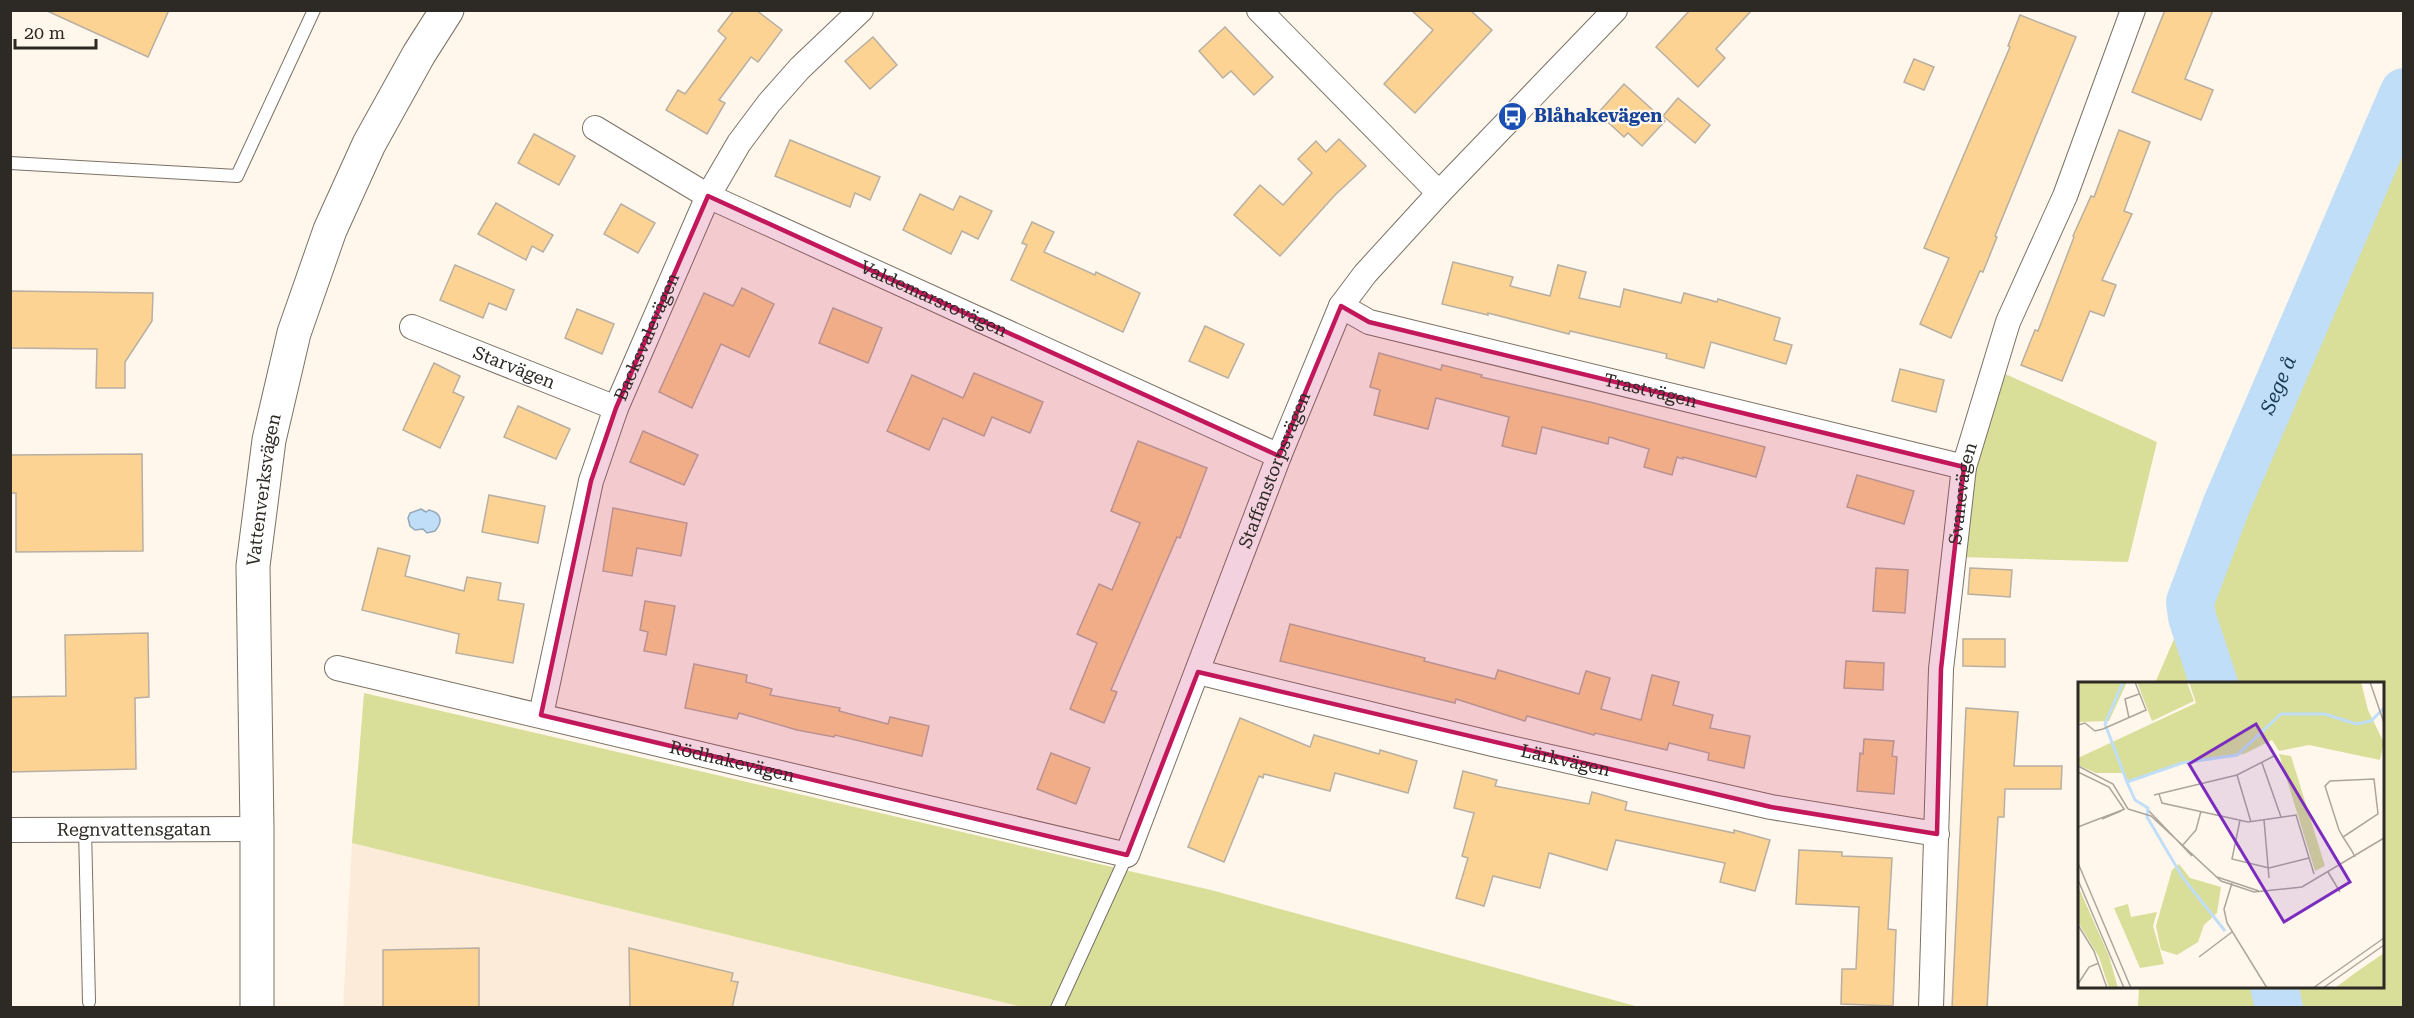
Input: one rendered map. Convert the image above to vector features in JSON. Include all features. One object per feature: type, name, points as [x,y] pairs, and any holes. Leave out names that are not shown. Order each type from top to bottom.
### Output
[{"type":"street","name":"Vattenverksvägen","points":[[257,1008],[253,566],[269,440],[294,333],[330,230],[369,144],[419,54],[447,10]]},
{"type":"street","name":"Backsvalevägen","points":[[541,715],[591,481],[616,408],[708,196],[739,143],[769,103],[800,68],[861,10]]},
{"type":"street","points":[[1259,10],[1439,193]]},
{"type":"street","name":"Staffanstorpsvägen","points":[[1127,855],[1279,456],[1341,306],[1365,274],[1439,193],[1615,10]]},
{"type":"street","name":"Svanevägen","points":[[1931,1008],[1941,669],[1964,467],[2008,322],[2065,196],[2133,10]]},
{"type":"street","name":"Valdemarsrovägen","points":[[595,128],[708,196],[1279,456]]},
{"type":"street","name":"Trastvägen","points":[[1341,306],[1369,322],[1964,467]]},
{"type":"street","name":"Starvägen","points":[[412,327],[616,408]]},
{"type":"street","name":"Rödhakevägen","points":[[337,668],[1127,855]]},
{"type":"street","name":"Lärkvägen","points":[[1198,672],[1481,741],[1771,807],[1937,834]]},
{"type":"street","name":"Regnvattensgatan","points":[[10,830],[257,829]]},
{"type":"lane","points":[[10,163],[237,176],[314,10]]},
{"type":"lane","points":[[85,829],[89,1002]]},
{"type":"lane","name":"Staffanstorpsvägen","points":[[1057,1008],[1127,855]]},
{"type":"highlighted area","points":[[708,196],[1279,456],[1341,306],[1369,322],[1964,467],[1941,669],[1937,834],[1771,807],[1198,672],[1127,855],[541,715],[591,481],[616,408]]},
{"type":"shaded area","points":[[352,843],[1022,1007],[343,1008]]},
{"type":"green space","points":[[2403,92],[2403,1007],[2138,1007],[2139,988],[2384,988],[2384,682],[2155,682],[2190,602],[2226,506]]},
{"type":"green space","points":[[2003,373],[2157,442],[2128,562],[1961,557],[1977,465]]},
{"type":"green space","points":[[364,693],[1211,890],[1639,1007],[1022,1007],[352,843]]},
{"type":"water","points":[[421,509],[426,512],[433,511],[439,516],[440,521],[435,531],[427,533],[423,529],[415,530],[410,526],[408,518],[410,513]]},
{"type":"building","points":[[45,10],[169,10],[148,57]]},
{"type":"building","points":[[734,10],[756,10],[782,30],[758,62],[751,57],[719,100],[725,103],[707,134],[666,110],[678,90],[685,94],[726,38],[718,31]]},
{"type":"building","points":[[1411,10],[1470,10],[1492,30],[1415,113],[1384,84],[1433,30]]},
{"type":"building","points":[[1690,10],[1752,10],[1716,49],[1725,58],[1698,87],[1656,47]]},
{"type":"building","points":[[2165,10],[2213,10],[2185,79],[2213,90],[2201,120],[2132,92]]},
{"type":"building","points":[[2020,15],[2076,37],[1995,236],[1997,237],[1983,272],[1980,271],[1951,338],[1920,324],[1949,258],[1924,248],[2010,47],[2008,46]]},
{"type":"building","points":[[1225,27],[1273,77],[1254,95],[1231,71],[1223,78],[1199,51]]},
{"type":"building","points":[[873,37],[897,65],[870,89],[845,61]]},
{"type":"building","points":[[1914,59],[1934,67],[1924,90],[1904,82]]},
{"type":"building","points":[[1624,84],[1665,121],[1642,146],[1628,133],[1624,137],[1598,113]]},
{"type":"building","points":[[1678,98],[1710,125],[1695,143],[1663,116]]},
{"type":"building","points":[[2119,130],[2150,142],[2124,211],[2132,214],[2102,280],[2116,285],[2104,316],[2090,311],[2062,381],[2021,365],[2035,330],[2038,331],[2073,236],[2091,196],[2094,197]]},
{"type":"building","points":[[534,134],[575,156],[559,185],[518,163]]},
{"type":"building","points":[[1339,139],[1366,166],[1335,195],[1280,256],[1234,215],[1260,185],[1283,205],[1312,173],[1298,159],[1316,141],[1326,152]]},
{"type":"building","points":[[790,140],[880,177],[870,200],[855,193],[850,207],[775,176]]},
{"type":"building","points":[[920,194],[953,210],[960,196],[992,211],[978,239],[962,231],[951,254],[903,230]]},
{"type":"building","points":[[496,203],[553,235],[543,252],[532,246],[526,260],[478,234]]},
{"type":"building","points":[[621,204],[655,223],[638,253],[604,234]]},
{"type":"building","points":[[1032,222],[1054,232],[1044,252],[1095,275],[1096,272],[1140,293],[1123,332],[1011,280],[1027,245],[1022,243]]},
{"type":"building","points":[[1453,262],[1513,277],[1510,286],[1550,296],[1558,265],[1586,272],[1579,298],[1620,307],[1624,289],[1681,303],[1684,293],[1717,302],[1718,299],[1780,318],[1774,340],[1792,345],[1786,364],[1711,342],[1704,368],[1666,358],[1667,354],[1442,304]]},
{"type":"building","points":[[455,265],[514,290],[506,310],[489,303],[483,318],[440,300]]},
{"type":"building","points":[[742,288],[774,304],[749,357],[721,344],[692,408],[659,392],[704,293],[733,306]]},
{"type":"building","points":[[10,291],[153,293],[152,321],[125,362],[125,388],[96,388],[97,349],[10,348]]},
{"type":"building","points":[[833,308],[882,328],[868,363],[819,343]]},
{"type":"building","points":[[577,309],[614,324],[602,354],[565,338]]},
{"type":"building","points":[[1205,326],[1244,344],[1228,378],[1189,361]]},
{"type":"building","points":[[1379,353],[1441,370],[1442,365],[1482,375],[1481,377],[1590,402],[1765,447],[1756,477],[1683,457],[1683,459],[1677,457],[1672,475],[1644,467],[1649,449],[1609,437],[1608,444],[1542,427],[1536,454],[1502,446],[1509,417],[1436,398],[1428,429],[1374,415],[1380,390],[1370,387]]},
{"type":"building","points":[[434,363],[460,376],[453,392],[464,397],[440,448],[403,430]]},
{"type":"building","points":[[1900,369],[1944,380],[1936,412],[1892,401]]},
{"type":"building","points":[[974,373],[1043,402],[1030,433],[992,417],[984,436],[943,418],[929,450],[887,431],[912,375],[963,398]]},
{"type":"building","points":[[518,406],[570,429],[556,459],[504,437]]},
{"type":"building","points":[[643,431],[698,455],[684,485],[630,462]]},
{"type":"building","points":[[1138,441],[1207,468],[1180,538],[1177,537],[1111,690],[1117,692],[1104,723],[1070,709],[1097,643],[1077,634],[1099,584],[1112,590],[1140,523],[1111,511]]},
{"type":"building","points":[[142,454],[143,551],[16,552],[16,493],[10,493],[10,455]]},
{"type":"building","points":[[1857,475],[1914,491],[1904,524],[1847,507]]},
{"type":"building","points":[[489,495],[545,506],[538,543],[482,532]]},
{"type":"building","points":[[613,508],[687,523],[681,556],[637,548],[632,576],[603,571]]},
{"type":"building","points":[[378,548],[410,556],[405,576],[464,591],[467,577],[501,583],[498,600],[524,604],[513,663],[456,653],[459,634],[362,610]]},
{"type":"building","points":[[1876,568],[1908,570],[1905,613],[1873,611]]},
{"type":"building","points":[[1970,568],[2012,570],[2010,597],[1968,594]]},
{"type":"building","points":[[645,601],[675,606],[666,655],[644,651],[648,632],[640,630]]},
{"type":"building","points":[[1290,624],[1425,658],[1424,661],[1495,679],[1498,670],[1579,694],[1586,671],[1610,678],[1601,709],[1641,720],[1652,675],[1679,682],[1673,705],[1713,715],[1710,728],[1750,736],[1744,768],[1708,760],[1709,753],[1669,743],[1667,750],[1595,733],[1594,735],[1527,716],[1525,721],[1456,699],[1455,703],[1280,661]]},
{"type":"building","points":[[148,633],[149,697],[135,698],[136,769],[10,772],[10,697],[66,696],[65,635]]},
{"type":"building","points":[[1963,639],[2005,639],[2005,667],[1963,666]]},
{"type":"building","points":[[1846,661],[1884,663],[1883,690],[1844,688]]},
{"type":"building","points":[[694,664],[747,675],[746,682],[772,689],[770,695],[840,708],[839,711],[888,724],[890,717],[929,726],[922,756],[835,735],[834,737],[797,730],[739,713],[737,719],[685,708]]},
{"type":"building","points":[[1966,708],[2018,712],[2014,766],[2062,766],[2061,789],[2005,789],[2004,817],[1998,817],[1987,1008],[1952,1008]]},
{"type":"building","points":[[1240,718],[1310,747],[1314,735],[1379,754],[1380,750],[1417,761],[1408,793],[1335,773],[1330,791],[1264,774],[1263,778],[1259,776],[1224,862],[1188,847]]},
{"type":"building","points":[[1864,739],[1894,741],[1892,756],[1897,757],[1894,794],[1857,791],[1860,753],[1863,754]]},
{"type":"building","points":[[1051,753],[1090,768],[1076,804],[1037,789]]},
{"type":"building","points":[[1463,771],[1497,780],[1495,786],[1589,804],[1592,792],[1627,802],[1625,810],[1734,833],[1734,830],[1770,840],[1755,891],[1720,882],[1725,863],[1616,840],[1607,870],[1549,853],[1540,888],[1493,876],[1484,906],[1456,898],[1468,858],[1462,856],[1474,813],[1454,808]]},
{"type":"building","points":[[1799,850],[1842,852],[1842,856],[1892,858],[1888,929],[1896,930],[1893,1006],[1841,1004],[1842,969],[1856,969],[1859,907],[1796,904]]},
{"type":"building","points":[[479,948],[479,1008],[383,1008],[383,950]]},
{"type":"building","points":[[629,948],[733,973],[731,981],[738,982],[732,1008],[630,1008]]},
{"type":"waterway","name":"Sege å","points":[[2213,682],[2192,617],[2190,602],[2226,506],[2404,92]]},
{"type":"waterway","name":"Sege å","points":[[2274,988],[2279,1008]]},
{"type":"place","name":"Blåhakevägen","points":[[1513,116]]}]
